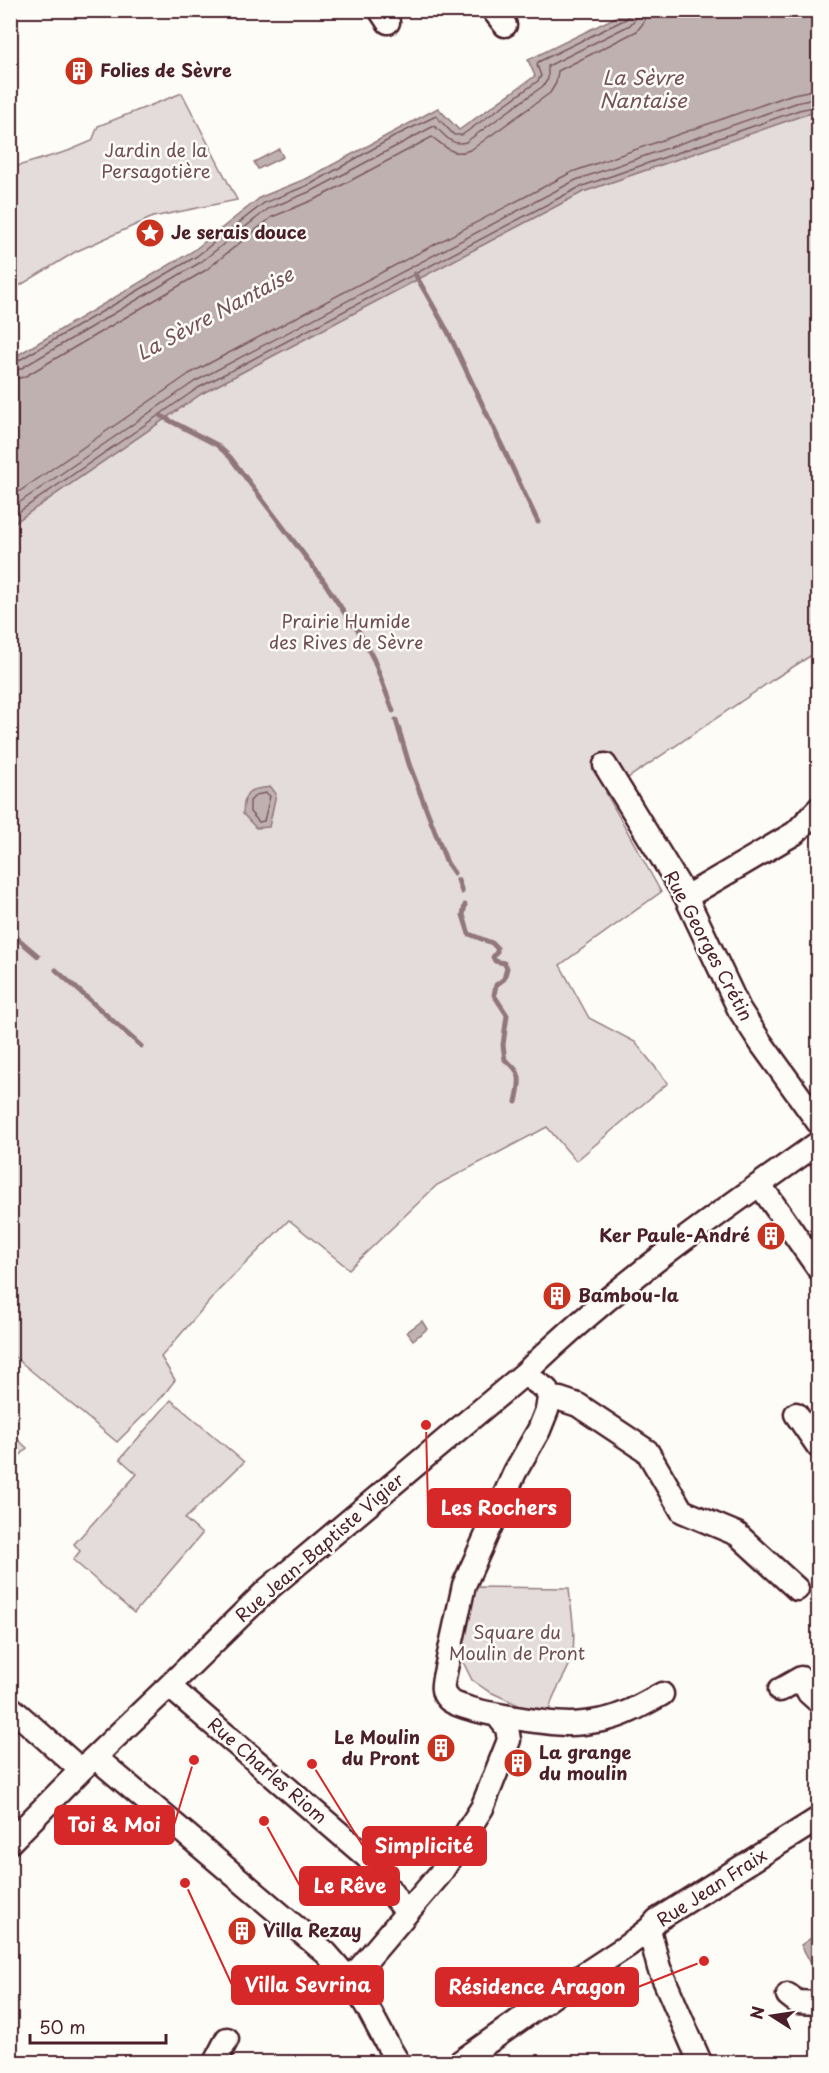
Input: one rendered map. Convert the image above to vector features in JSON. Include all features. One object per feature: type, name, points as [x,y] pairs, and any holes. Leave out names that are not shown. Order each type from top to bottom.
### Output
[{"type":"street","name":"Rue Georges Crétin","points":[[605,765],[686,897],[739,1009],[819,1122]]},
{"type":"street","points":[[686,897],[795,833],[819,808]]},
{"type":"street","name":"Rue Jean-Baptiste Vigier","points":[[10,1842],[268,1589],[622,1289],[759,1185],[819,1143]]},
{"type":"street","points":[[759,1185],[819,1268]]},
{"type":"street","points":[[524,1374],[546,1389],[549,1398],[547,1410],[539,1430],[515,1472],[465,1586],[443,1683],[444,1693],[454,1704],[496,1715],[565,1724],[616,1716],[662,1694]]},
{"type":"street","points":[[549,1398],[560,1398],[579,1405],[647,1451],[682,1511],[737,1534],[797,1590]]},
{"type":"street","points":[[796,1414],[818,1444]]},
{"type":"street","points":[[780,1690],[801,1678],[809,1693],[819,1701]]},
{"type":"street","name":"Rue Charles Riom","points":[[169,1686],[368,1858],[396,1899],[408,1912]]},
{"type":"street","points":[[10,1707],[88,1764],[326,1953],[348,1978],[366,2005],[398,2062]]},
{"type":"street","points":[[348,1978],[360,1968],[440,1874],[482,1808],[509,1740],[507,1728],[496,1715]]},
{"type":"street","name":"Rue Jean Fraix","points":[[460,2062],[650,1929],[657,1920],[819,1819]]},
{"type":"street","points":[[650,1929],[659,1968],[700,2062]]},
{"type":"street","points":[[788,1995],[796,2002],[819,2003]]},
{"type":"street","points":[[215,2062],[227,2039]]},
{"type":"green space","name":"Jardin de la Persagotière","points":[[182,93],[237,200],[153,217],[75,252],[11,291],[11,168],[68,151],[92,141],[98,126]]},
{"type":"green space","name":"Prairie Humide des Rives de Sèvre","points":[[818,111],[818,651],[606,793],[661,892],[560,965],[589,1018],[635,1042],[668,1083],[576,1161],[547,1127],[437,1185],[349,1269],[289,1220],[219,1290],[161,1357],[175,1380],[162,1397],[117,1442],[11,1354],[11,525],[201,394],[583,192]]},
{"type":"green space","points":[[171,1400],[244,1462],[185,1519],[202,1534],[134,1613],[73,1560],[80,1551],[74,1544],[137,1474],[120,1459]]},
{"type":"green space","points":[[11,1433],[27,1448],[11,1466]]},
{"type":"green space","name":"Square du Moulin de Pront","points":[[472,1587],[569,1588],[574,1645],[570,1663],[553,1697],[549,1719],[488,1691],[472,1680],[459,1654]]},
{"type":"water","name":"La Sèvre Nantaise","points":[[628,11],[659,11],[665,14],[667,11],[818,11],[818,111],[583,192],[201,394],[11,525],[11,359],[193,251],[261,197],[308,178],[438,108],[459,130],[535,76],[528,60]]},
{"type":"water","points":[[279,149],[283,157],[258,169],[254,162]]},
{"type":"water","points":[[271,787],[276,794],[269,827],[256,828],[243,814],[246,795],[252,790]]},
{"type":"water","points":[[422,1321],[427,1329],[413,1340],[407,1332]]},
{"type":"water","points":[[817,1934],[818,1963],[813,1967],[801,1945]]},
{"type":"waterway","points":[[415,274],[448,332],[538,522]]},
{"type":"waterway","points":[[161,416],[217,445],[230,457],[358,630],[374,660],[393,711]]},
{"type":"waterway","points":[[396,720],[409,764],[447,863],[454,873]]},
{"type":"waterway","points":[[458,880],[462,892]]},
{"type":"waterway","points":[[465,905],[463,915],[469,934],[492,943],[497,948],[493,957],[495,961],[504,963],[507,968],[504,979],[496,985],[494,995],[507,1015],[503,1045],[505,1060],[515,1069],[519,1078],[516,1102]]},
{"type":"waterway","points":[[10,932],[38,956]]},
{"type":"waterway","points":[[56,970],[141,1046]]},
{"type":"place","name":"Folies de Sèvre","points":[[79,71]]},
{"type":"place","name":"Je serais douce","points":[[150,233]]},
{"type":"place","name":"Ker Paule-André","points":[[771,1236]]},
{"type":"place","name":"Bambou-la","points":[[557,1296]]},
{"type":"place","name":"Les Rochers","points":[[426,1425]]},
{"type":"place","name":"Le Moulin du Pront","points":[[441,1748]]},
{"type":"place","name":"Toi & Moi","points":[[194,1760]]},
{"type":"place","name":"La grange du moulin","points":[[518,1763]]},
{"type":"place","name":"Simplicité","points":[[312,1764]]},
{"type":"place","name":"Le Rêve","points":[[264,1821]]},
{"type":"place","name":"Villa Sevrina","points":[[185,1883]]},
{"type":"place","name":"Villa Rezay","points":[[242,1931]]},
{"type":"place","name":"Résidence Aragon","points":[[704,1961]]}]
